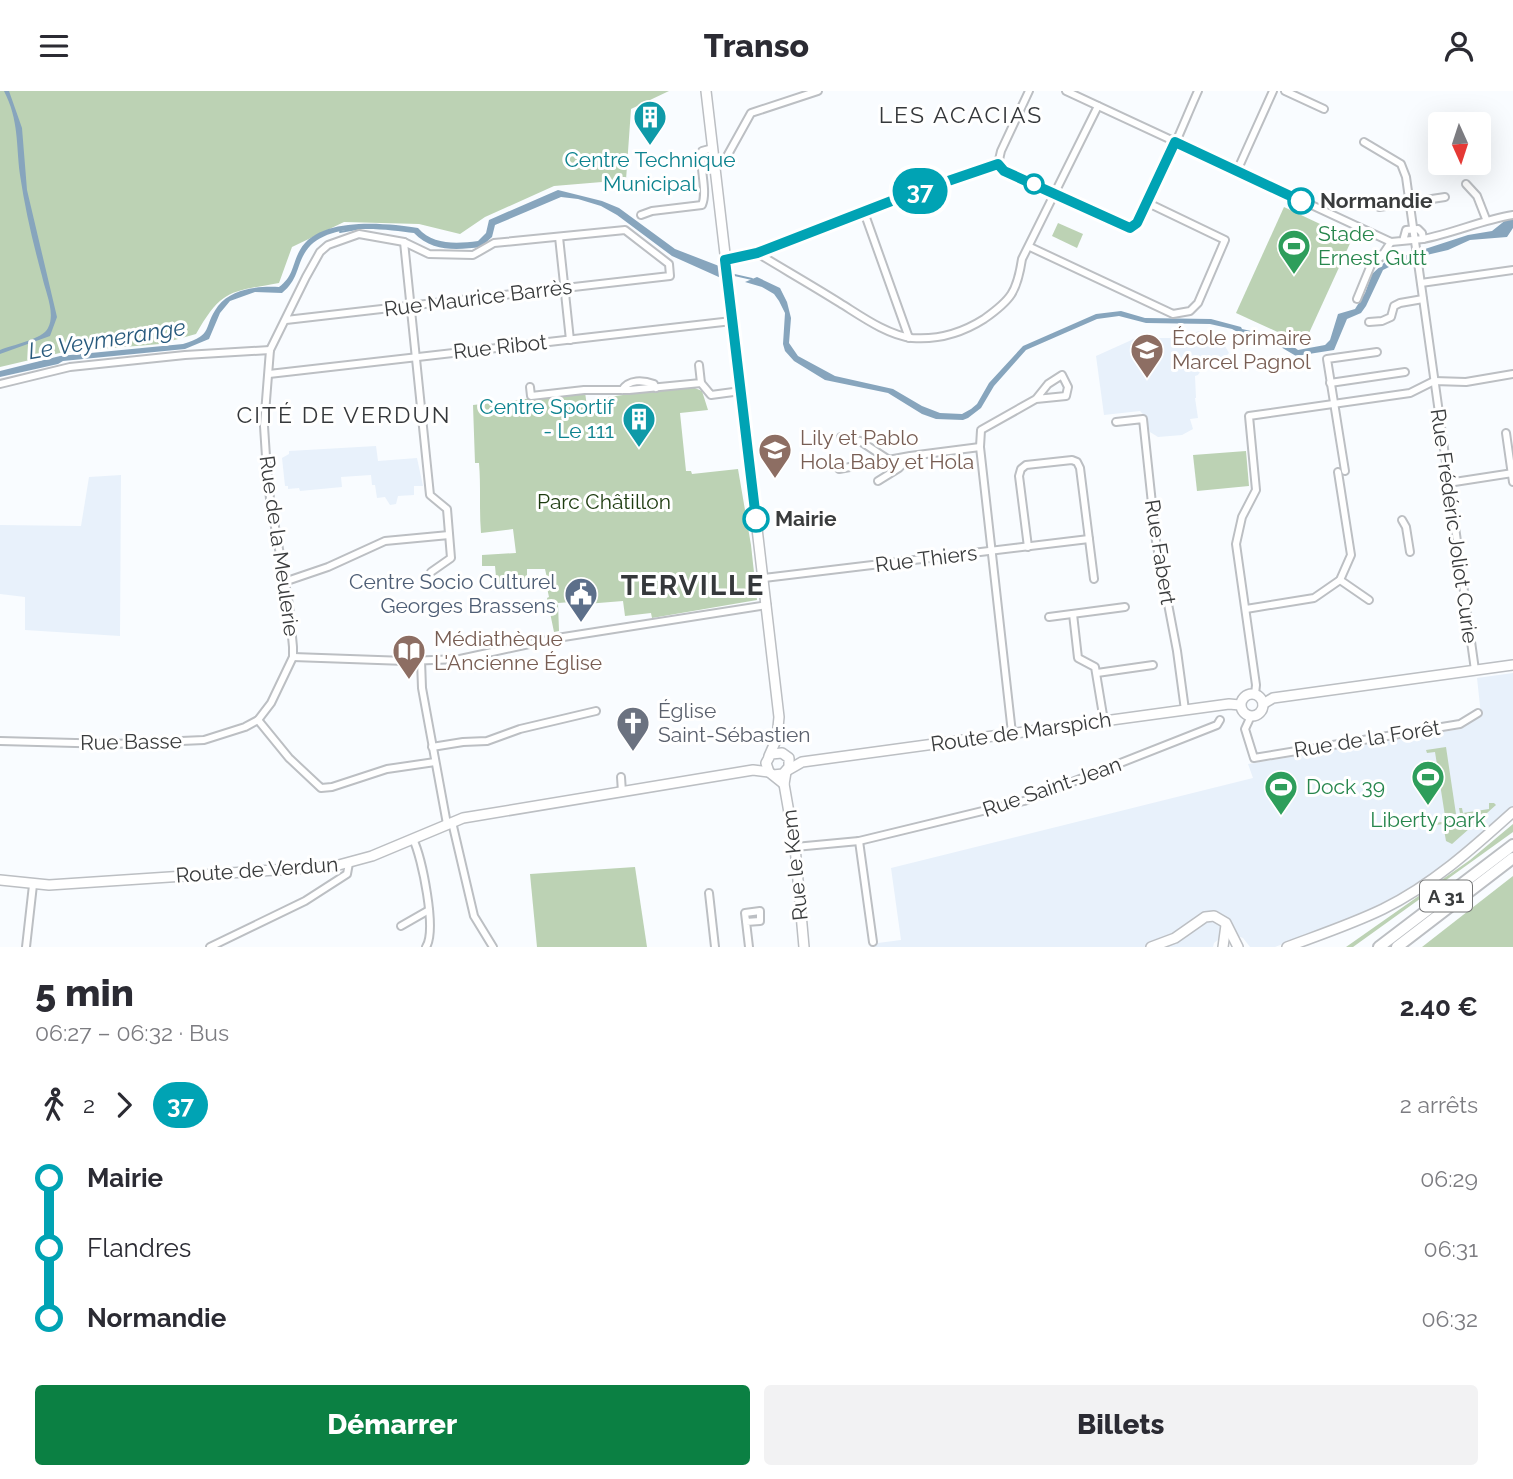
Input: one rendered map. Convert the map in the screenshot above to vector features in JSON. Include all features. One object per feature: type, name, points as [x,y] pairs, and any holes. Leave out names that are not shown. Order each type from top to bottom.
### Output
[{"type":"highway","name":"A 31","points":[[1379,947],[1513,845]]},
{"type":"highway","name":"A 31","points":[[1397,947],[1513,858]]},
{"type":"main road","name":"Route de Verdun","points":[[706,91],[779,717],[777,738],[768,758],[753,770]]},
{"type":"main road","points":[[1263,704],[1273,698],[1513,665]]},
{"type":"main road","points":[[1255,694],[1261,698],[1263,704],[1261,711],[1251,716],[1245,714],[1240,705],[1246,695],[1255,694]]},
{"type":"main road","name":"Route de Marspich","points":[[787,771],[802,762],[1229,704],[1240,705]]},
{"type":"main road","name":"Route de Verdun","points":[[777,738],[785,755]]},
{"type":"main road","points":[[775,752],[785,755],[787,771],[780,775],[771,773],[766,766],[768,758],[775,752]]},
{"type":"main road","name":"Route de Marspich","points":[[785,755],[802,762]]},
{"type":"main road","name":"Route de Verdun","points":[[0,880],[33,885],[349,863],[449,823],[753,770],[771,773]]},
{"type":"main road","name":"Rue le Kem","points":[[787,771],[784,785],[795,847],[804,947]]},
{"type":"main road","name":"Rue le Kem","points":[[771,773],[784,785]]},
{"type":"main road","points":[[1287,947],[1383,909],[1412,893],[1455,863],[1513,812]]},
{"type":"main road","points":[[1151,947],[1175,938],[1205,917],[1214,916],[1226,923],[1238,947]]},
{"type":"main road","points":[[1223,947],[1226,923]]},
{"type":"street","points":[[714,160],[726,158],[751,113],[818,91]]},
{"type":"street","points":[[998,164],[1001,151],[1029,91]]},
{"type":"street","points":[[1066,91],[1391,242],[1414,244],[1486,219],[1513,215]]},
{"type":"street","points":[[998,164],[1004,171],[1130,228],[1137,223],[1147,203],[1198,91]]},
{"type":"street","points":[[1237,171],[1273,91]]},
{"type":"street","points":[[1285,91],[1324,109]]},
{"type":"street","points":[[757,253],[877,325],[909,338],[944,337],[978,323],[1010,300],[1018,285],[1022,259],[1098,106]]},
{"type":"street","name":"Rue Frédéric Joliot Curie","points":[[1364,142],[1401,164],[1406,177],[1475,670]]},
{"type":"street","points":[[641,215],[652,211],[702,205],[702,151],[713,148]]},
{"type":"street","points":[[725,260],[757,253],[978,169],[998,164]]},
{"type":"street","points":[[1466,184],[1477,196],[1486,219]]},
{"type":"street","points":[[1379,207],[1445,197]]},
{"type":"street","points":[[1030,247],[1173,314],[1190,311],[1198,303],[1225,240],[1147,203]]},
{"type":"street","points":[[864,212],[909,338]]},
{"type":"street","points":[[1403,241],[1403,233],[1412,228],[1422,233],[1423,239]]},
{"type":"street","name":"Rue Maurice Barrès","points":[[286,320],[670,276],[669,264],[625,229],[559,237]]},
{"type":"street","points":[[0,384],[69,367],[185,355],[270,350],[320,252],[328,245],[359,234],[404,242],[429,254],[473,255],[494,243],[559,237],[570,339]]},
{"type":"street","points":[[404,242],[430,495],[447,509],[451,558],[431,572]]},
{"type":"street","points":[[1357,299],[1371,265],[1381,257],[1391,242]]},
{"type":"street","points":[[1421,283],[1513,270]]},
{"type":"street","points":[[1369,322],[1391,317],[1394,306],[1400,303],[1423,299]]},
{"type":"street","name":"Rue Ribot","points":[[269,374],[732,321]]},
{"type":"street","name":"Rue de la Meulerie","points":[[270,350],[264,426],[266,457],[293,657]]},
{"type":"street","points":[[1246,609],[1314,599],[1340,580],[1351,555],[1327,359],[1377,352]]},
{"type":"street","points":[[699,365],[701,383],[711,394],[741,391]]},
{"type":"street","points":[[1330,383],[1405,372]]},
{"type":"street","points":[[1012,733],[980,447],[981,430],[1036,399],[1048,384],[1062,375],[1068,387],[1066,397],[1036,399]]},
{"type":"street","points":[[1255,694],[1256,685],[1236,544],[1242,517],[1256,490],[1250,416],[1410,393],[1433,381],[1466,383],[1513,375]]},
{"type":"street","points":[[530,387],[531,396],[701,383]]},
{"type":"street","name":"Rue Fabert","points":[[1116,422],[1143,419],[1156,541],[1177,650],[1185,710]]},
{"type":"street","points":[[1506,433],[1513,482]]},
{"type":"street","points":[[841,437],[860,441],[889,460]]},
{"type":"street","points":[[839,469],[980,447]]},
{"type":"street","points":[[877,481],[900,468],[910,456]]},
{"type":"street","points":[[1028,547],[1019,476],[1021,469],[1026,465],[1072,460],[1077,462],[1080,468],[1094,579]]},
{"type":"street","points":[[1448,484],[1512,474]]},
{"type":"street","points":[[1402,520],[1406,527],[1410,552]]},
{"type":"street","points":[[284,582],[328,567],[385,541],[449,535]]},
{"type":"street","name":"Rue Thiers","points":[[764,578],[1089,539]]},
{"type":"street","points":[[1340,580],[1369,600]]},
{"type":"street","points":[[435,762],[387,769],[332,787],[321,787],[289,758],[258,720],[271,703],[293,657],[460,659],[557,638],[767,605]]},
{"type":"street","points":[[1049,617],[1125,607]]},
{"type":"street","points":[[1073,614],[1078,658],[1096,667],[1104,721]]},
{"type":"street","points":[[421,660],[422,688],[432,747],[449,823],[474,916],[493,947]]},
{"type":"street","points":[[1097,673],[1153,665]]},
{"type":"street","points":[[432,747],[487,741],[520,729],[596,711]]},
{"type":"street","name":"Rue de la Forêt","points":[[1251,716],[1245,730],[1254,758],[1460,724],[1478,713]]},
{"type":"street","name":"Rue Basse","points":[[0,741],[113,744],[204,740],[258,720]]},
{"type":"street","name":"Rue Saint-Jean","points":[[795,847],[859,841],[1024,801],[1217,725],[1220,720]]},
{"type":"street","points":[[621,777],[622,792]]},
{"type":"street","points":[[413,839],[421,856],[429,910],[432,936],[426,947]]},
{"type":"street","points":[[859,841],[873,941]]},
{"type":"street","points":[[210,947],[305,901],[347,874],[349,863]]},
{"type":"street","points":[[26,947],[33,885]]},
{"type":"street","points":[[709,893],[715,947]]},
{"type":"street","points":[[401,926],[429,910]]},
{"type":"street","points":[[746,922],[749,947]]},
{"type":"shaded area","name":"École primaire Marcel Pagnol","points":[[1199,331],[1219,336],[1229,353],[1218,364],[1206,357],[1206,362],[1195,376],[1198,418],[1190,419],[1193,429],[1182,435],[1158,437],[1150,432],[1146,417],[1140,411],[1104,415],[1096,356],[1136,338],[1178,338]]},
{"type":"shaded area","points":[[376,446],[378,461],[417,458],[423,486],[414,486],[414,495],[398,496],[396,504],[390,505],[385,497],[377,498],[371,475],[341,477],[342,487],[300,491],[299,488],[288,489],[288,486],[285,486],[282,458],[289,454],[289,451]]},
{"type":"shaded area","points":[[121,475],[120,636],[25,630],[25,597],[0,594],[0,525],[81,526],[89,477]]},
{"type":"shaded area","points":[[1513,673],[1513,808],[1462,854],[1398,895],[1364,912],[1275,947],[1250,947],[1243,938],[1235,935],[1223,936],[1213,947],[870,947],[870,944],[901,940],[891,868],[1253,778],[1248,764],[1461,729],[1481,715],[1477,678]]},
{"type":"green space","points":[[0,91],[669,91],[631,109],[626,180],[554,186],[485,217],[460,234],[419,224],[344,222],[292,247],[279,283],[238,291],[221,300],[196,334],[160,344],[64,352],[0,367]]},
{"type":"green space","name":"Stade Ernest Gutt","points":[[1284,207],[1352,239],[1304,344],[1236,313]]},
{"type":"green space","points":[[1058,223],[1083,234],[1077,248],[1052,236]]},
{"type":"green space","name":"Parc Châtillon","points":[[690,386],[702,391],[708,410],[680,413],[686,471],[691,471],[692,474],[738,469],[757,600],[652,618],[651,613],[625,616],[623,601],[558,603],[559,631],[554,632],[547,598],[549,587],[545,569],[527,569],[527,577],[522,582],[497,588],[495,566],[482,566],[482,555],[516,553],[513,529],[481,533],[480,472],[479,463],[475,463],[473,405],[585,392],[588,414],[609,411],[608,397]]},
{"type":"green space","points":[[1246,451],[1249,486],[1197,491],[1193,455]]},
{"type":"green space","points":[[1446,747],[1456,814],[1445,816],[1435,752],[1427,753],[1426,750]]},
{"type":"green space","points":[[1489,803],[1496,805],[1452,844],[1446,841],[1443,824],[1422,825],[1461,819],[1459,808],[1462,808],[1463,813],[1489,809]]},
{"type":"green space","points":[[1513,824],[1513,832],[1353,947],[1346,947],[1470,860]]},
{"type":"green space","points":[[635,867],[647,947],[537,947],[530,874]]},
{"type":"green space","points":[[1513,876],[1513,947],[1422,947]]},
{"type":"water","points":[[4,91],[9,91],[22,128],[27,190],[57,317],[50,336],[0,354],[0,350],[45,332],[51,316],[24,200],[15,122]]},
{"type":"water","points":[[558,190],[619,208],[675,249],[719,266],[721,278],[672,256],[601,206],[561,197],[495,225],[492,237],[481,247],[437,247],[414,233],[387,230],[356,229],[327,235],[315,241],[306,251],[292,283],[282,293],[255,292],[230,301],[220,313],[209,339],[185,349],[63,361],[0,377],[0,371],[60,356],[183,344],[200,337],[218,306],[231,295],[255,288],[279,287],[284,283],[300,250],[309,239],[322,232],[354,224],[372,224],[418,228],[431,238],[445,242],[478,241],[486,233],[489,220]]},
{"type":"water","points":[[1513,218],[1513,228],[1507,237],[1470,240],[1448,250],[1401,261],[1383,270],[1361,313],[1347,319],[1334,350],[1296,356],[1274,343],[1251,339],[1232,329],[1210,324],[1146,323],[1119,316],[1097,319],[1026,350],[994,386],[981,408],[963,420],[936,419],[922,414],[888,393],[825,380],[794,361],[785,351],[783,344],[785,313],[779,301],[774,294],[762,287],[745,282],[757,277],[780,288],[791,318],[789,343],[798,356],[835,376],[893,389],[940,413],[962,414],[977,404],[989,383],[1023,346],[1096,314],[1121,311],[1145,318],[1211,319],[1264,334],[1298,350],[1325,345],[1330,340],[1338,314],[1355,309],[1372,274],[1385,262],[1468,235],[1492,231],[1507,219]]},
{"type":"waterway","name":"Le Veymerange","points":[[340,232],[362,228]]},
{"type":"waterway","name":"Le Veymerange","points":[[730,274],[752,279]]},
{"type":"bus line","name":"37","points":[[756,519],[725,260],[757,253],[907,195],[998,164],[1004,171],[1130,228],[1137,223],[1175,142],[1301,201]]},
{"type":"place","name":"Centre Technique Municipal","points":[[650,147]]},
{"type":"place","name":"Normandie","points":[[1301,201]]},
{"type":"place","name":"Stade Ernest Gutt","points":[[1294,276]]},
{"type":"place","name":"École primaire Marcel Pagnol","points":[[1147,380]]},
{"type":"place","name":"Centre Sportif - Le 111","points":[[639,449]]},
{"type":"place","name":"Lily et Pablo Hola Baby et Hola","points":[[775,480]]},
{"type":"place","name":"Mairie","points":[[756,519]]},
{"type":"place","name":"Centre Socio Culturel Georges Brassens","points":[[581,624]]},
{"type":"place","name":"Médiathèque L'Ancienne Église","points":[[409,681]]},
{"type":"place","name":"Église Saint-Sébastien","points":[[633,753]]},
{"type":"place","name":"Liberty park","points":[[1428,807]]},
{"type":"place","name":"Dock 39","points":[[1281,817]]},
{"type":"district","name":"LES ACACIAS","points":[[961,115]]},
{"type":"district","name":"CITÉ DE VERDUN","points":[[344,415]]},
{"type":"district","name":"TERVILLE","points":[[693,585]]}]
